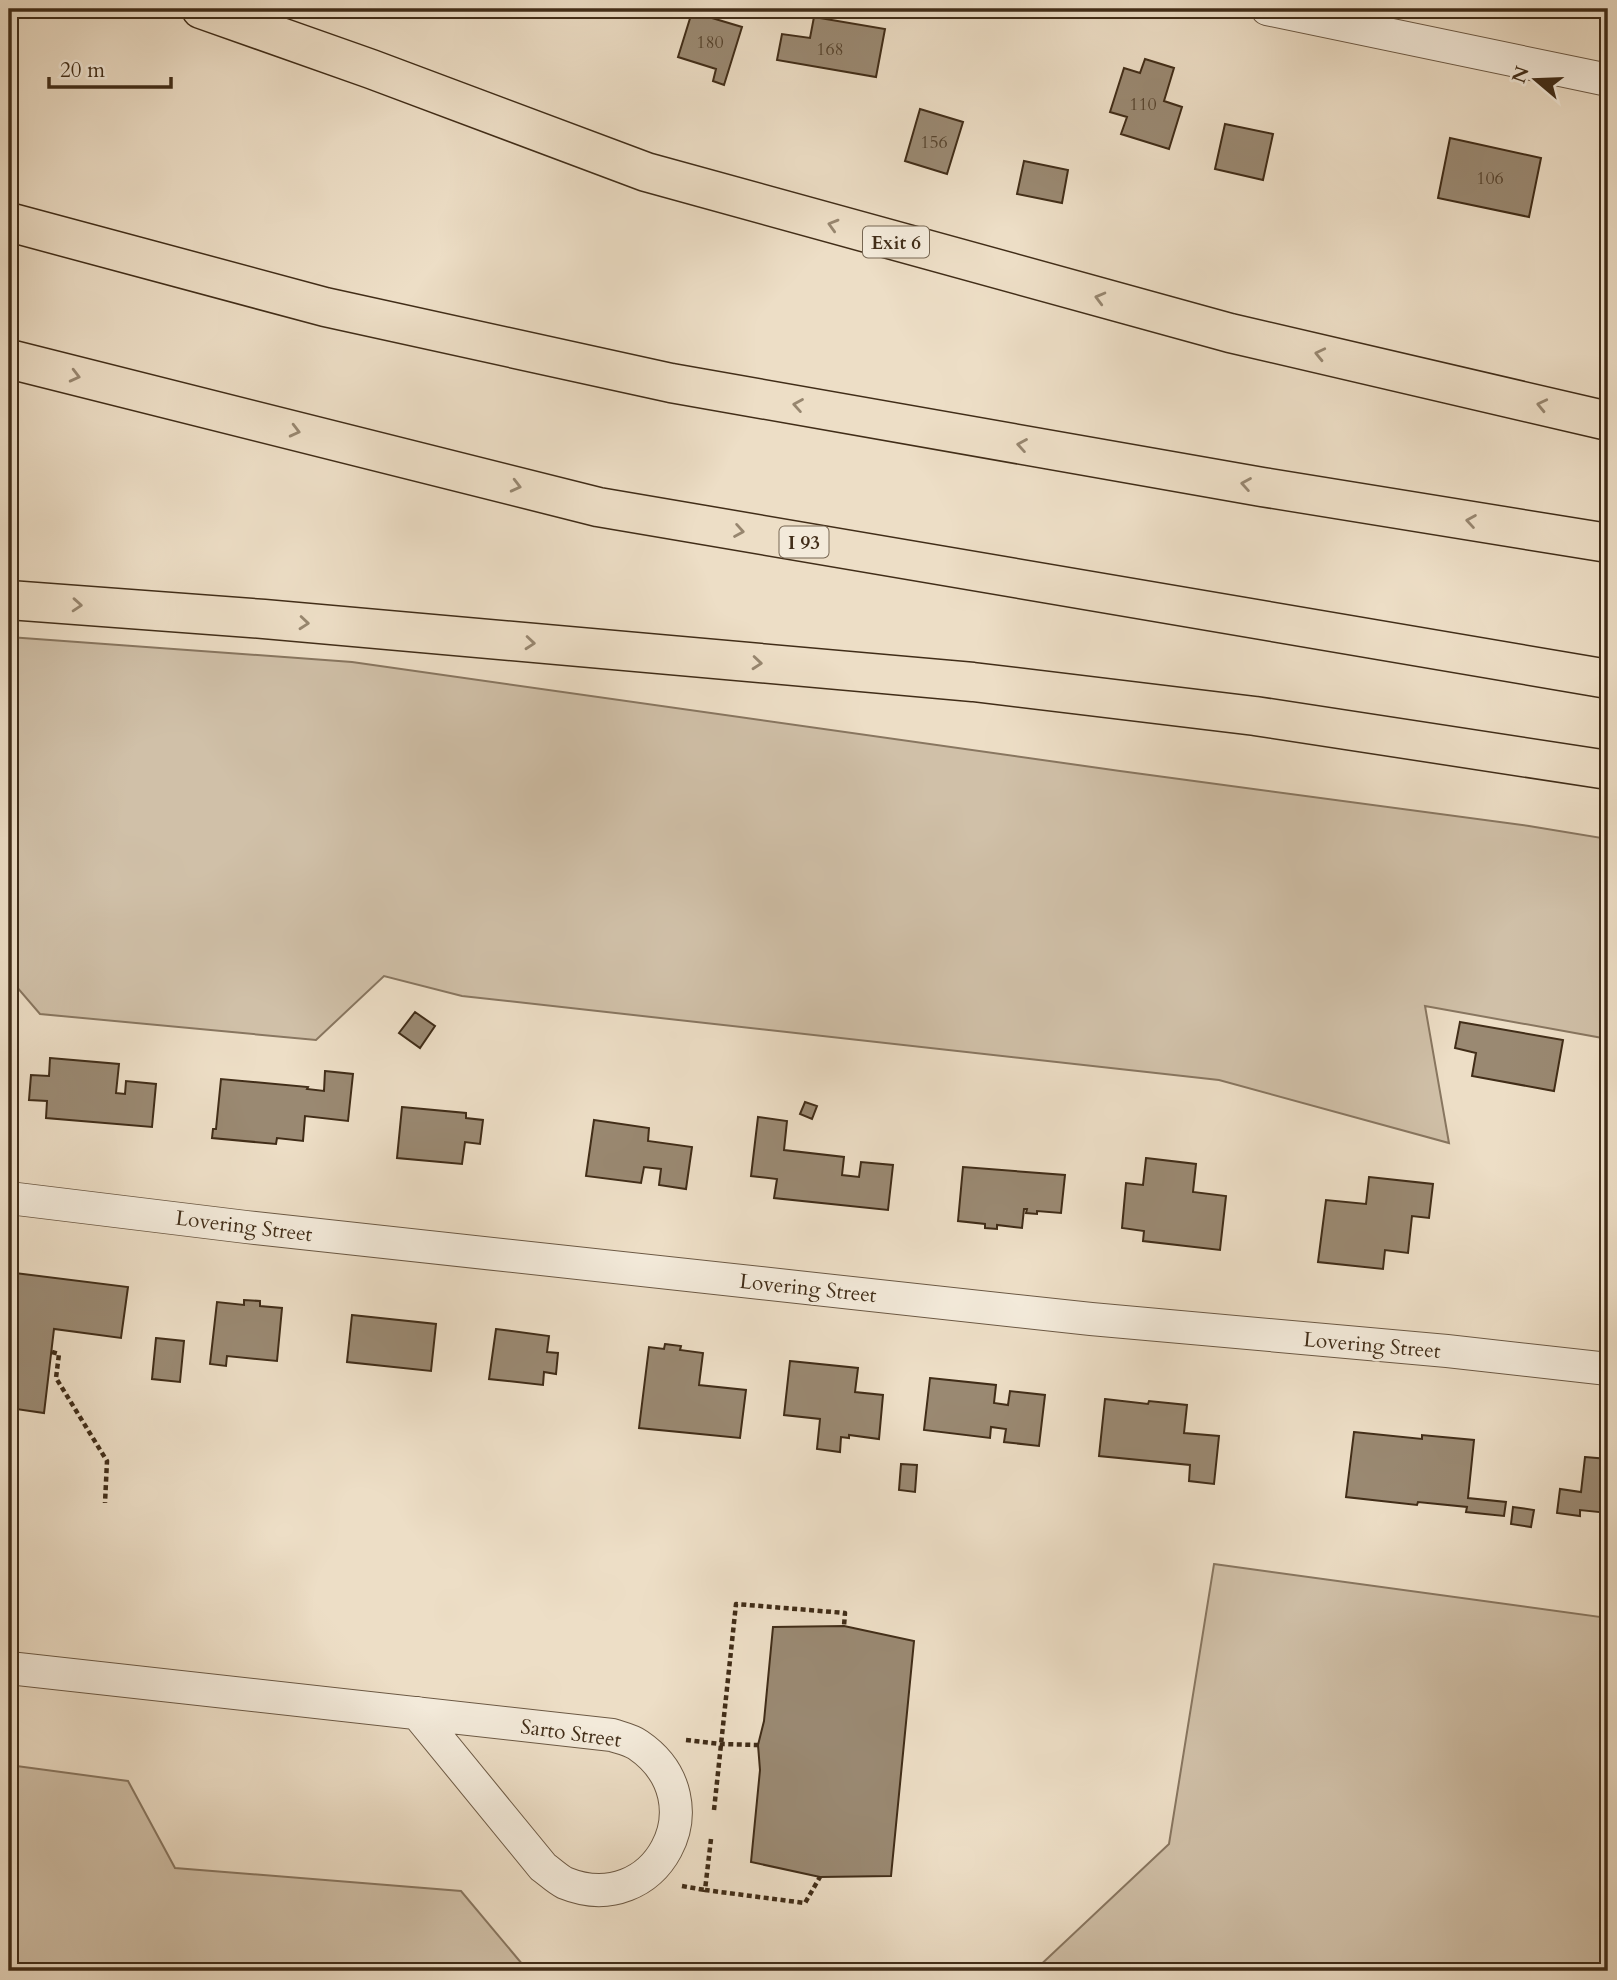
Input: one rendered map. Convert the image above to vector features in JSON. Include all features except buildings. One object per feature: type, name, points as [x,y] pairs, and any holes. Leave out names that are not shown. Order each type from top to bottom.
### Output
[{"type":"highway","name":"Exit 6","points":[[201,9],[371,69],[646,172],[1230,333],[1608,421]]},
{"type":"highway","points":[[9,222],[325,307],[671,383],[1262,487],[1608,543]]},
{"type":"highway","name":"I 93","points":[[9,359],[598,507],[1608,679]]},
{"type":"highway","points":[[9,600],[264,619],[973,682],[1255,716],[1608,770]]},
{"type":"street","points":[[1267,9],[1608,80]]},
{"type":"street","name":"Lovering Street","points":[[9,1198],[246,1227],[1078,1317],[1447,1351],[1608,1369]]},
{"type":"street","name":"Sarto Street","points":[[9,1668],[416,1713],[612,1735],[636,1743],[657,1760],[671,1783],[677,1809],[674,1836],[660,1860],[640,1878],[615,1889],[588,1890],[562,1882],[543,1867],[416,1713]]},
{"type":"path","points":[[9,1264],[13,1232]]},
{"type":"path","points":[[52,1352],[59,1353],[55,1378],[107,1461],[105,1503]]},
{"type":"path","points":[[714,1810],[736,1604],[845,1613],[844,1626]]},
{"type":"path","points":[[721,1744],[758,1745]]},
{"type":"path","points":[[711,1837],[705,1889],[805,1903],[820,1877]]},
{"type":"shaded area","points":[[9,637],[352,662],[1608,839],[1608,1039],[1425,1006],[1449,1143],[1219,1080],[462,996],[384,976],[316,1040],[40,1014],[9,978]]},
{"type":"shaded area","points":[[1214,1564],[1608,1618],[1608,1971],[1034,1971],[1169,1844]]},
{"type":"shaded area","points":[[9,1765],[128,1781],[175,1868],[461,1891],[528,1971],[9,1971]]}]
